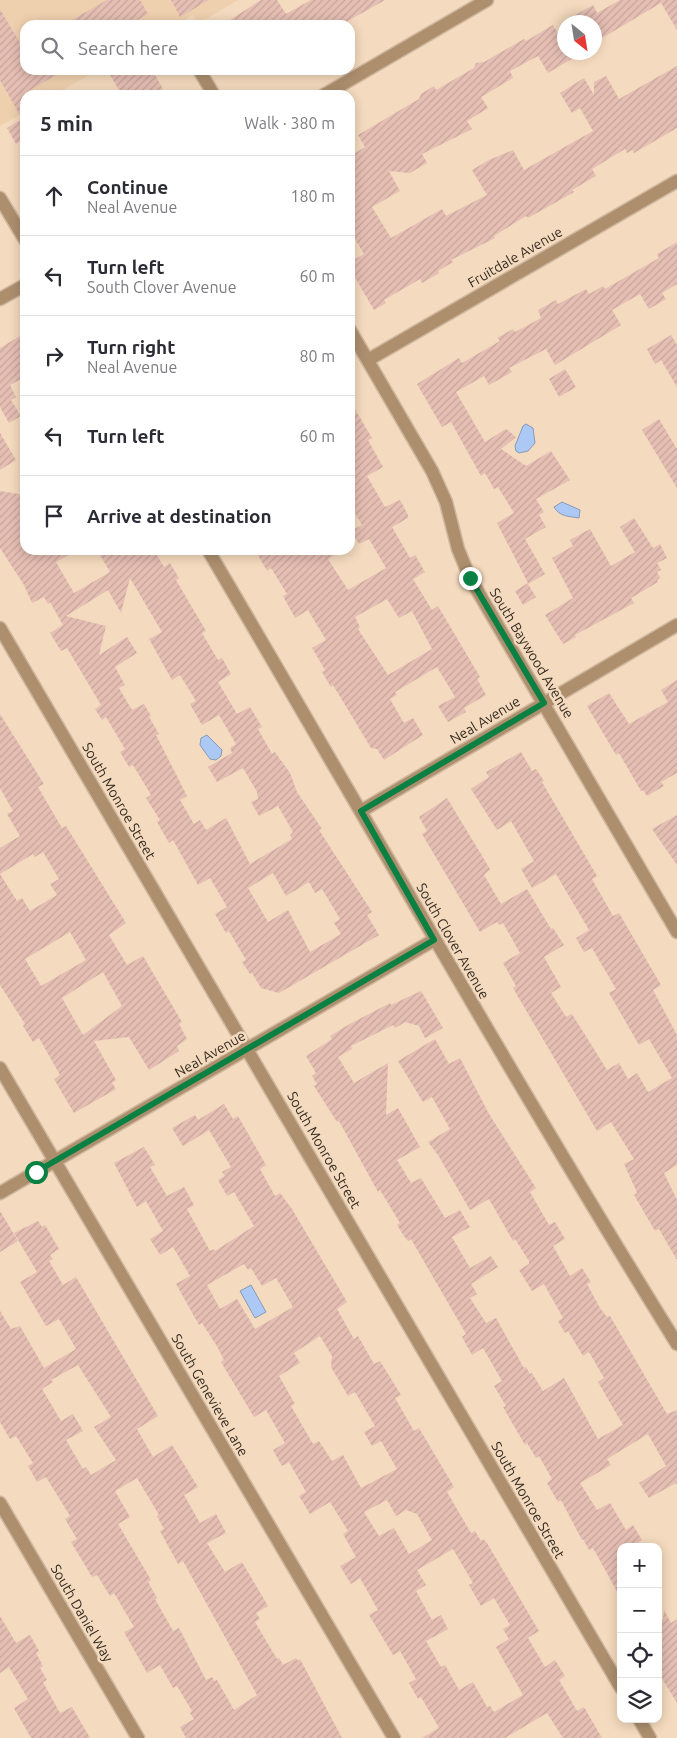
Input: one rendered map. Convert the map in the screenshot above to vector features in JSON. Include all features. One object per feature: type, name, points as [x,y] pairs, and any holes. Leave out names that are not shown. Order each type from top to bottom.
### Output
[{"type":"street","points":[[333,90],[487,0]]},
{"type":"street","points":[[202,75],[211,90]]},
{"type":"street","name":"Fruitdale Avenue","points":[[368,360],[677,181]]},
{"type":"street","points":[[0,198],[20,232]]},
{"type":"street","points":[[0,299],[20,287]]},
{"type":"street","name":"South Baywood Avenue","points":[[355,338],[432,471],[446,502],[458,549],[470,578],[677,932]]},
{"type":"street","name":"South Clover Avenue","points":[[211,555],[361,811],[434,940],[677,1344]]},
{"type":"street","name":"Neal Avenue","points":[[361,811],[677,625]]},
{"type":"street","name":"South Monroe Street","points":[[0,628],[617,1681]]},
{"type":"street","name":"Neal Avenue","points":[[0,1193],[434,940]]},
{"type":"street","name":"South Genevieve Lane","points":[[0,1068],[394,1738]]},
{"type":"street","name":"South Daniel Way","points":[[0,1503],[138,1738]]},
{"type":"street","points":[[641,1723],[650,1738]]},
{"type":"shaded area","points":[[0,0],[238,0],[205,20],[196,20],[193,15],[184,20],[20,20],[20,75],[89,75],[63,90],[20,90],[20,115],[0,126]]},
{"type":"water","points":[[526,424],[533,428],[535,443],[528,451],[519,453],[516,451],[515,446],[523,426]]},
{"type":"water","points":[[562,502],[580,510],[579,518],[559,513],[554,507]]},
{"type":"water","points":[[207,735],[222,750],[221,756],[216,760],[210,759],[200,745],[201,738]]},
{"type":"water","points":[[251,1285],[266,1312],[255,1318],[240,1291]]},
{"type":"building","points":[[107,0],[140,0],[148,14],[138,20],[72,20]]},
{"type":"building","points":[[171,0],[209,0],[180,17]]},
{"type":"building","points":[[261,0],[277,0],[286,14],[311,0],[385,0],[350,20],[230,20]]},
{"type":"building","points":[[620,0],[677,0],[677,30],[661,3],[602,38],[602,15],[575,15],[593,5],[597,13]]},
{"type":"building","points":[[0,9],[20,43],[20,75],[56,75],[30,90],[20,90],[20,115],[0,80]]},
{"type":"building","points":[[553,25],[557,32],[557,60],[570,60],[548,73],[538,56],[510,71],[513,78],[481,97],[488,108],[467,121],[472,129],[422,154],[427,163],[410,173],[389,171],[400,191],[372,207],[391,238],[442,209],[446,216],[487,195],[472,170],[489,160],[513,150],[524,170],[593,131],[580,108],[572,113],[560,93],[584,78],[594,95],[594,82],[606,76],[619,99],[677,66],[677,128],[634,153],[632,150],[627,153],[625,149],[592,169],[596,176],[572,190],[574,192],[528,218],[526,216],[494,236],[495,238],[451,260],[453,262],[438,271],[439,273],[422,283],[420,279],[384,300],[386,303],[374,310],[355,278],[355,259],[364,254],[355,239],[355,153],[365,147],[358,135],[419,99],[421,94],[434,86],[436,90],[474,68],[476,63],[484,62],[524,39],[526,41]]},
{"type":"building","points":[[110,75],[155,75],[163,89],[161,90],[119,90]]},
{"type":"building","points":[[20,120],[20,142],[16,144],[7,128]]},
{"type":"building","points":[[677,242],[677,284],[662,293],[666,299],[649,309],[640,294],[612,310],[621,325],[555,365],[546,349],[509,368],[512,372],[489,385],[484,376],[456,392],[485,442],[506,429],[516,437],[501,449],[526,466],[551,451],[570,480],[536,499],[544,512],[539,515],[546,527],[525,539],[545,574],[528,584],[536,597],[523,605],[515,591],[528,583],[497,523],[514,513],[498,487],[494,489],[485,473],[481,476],[451,422],[442,427],[417,384],[459,358],[462,363],[500,341],[497,338],[513,329],[515,332],[541,318],[538,310],[556,300],[558,304],[586,289],[589,294],[603,286],[605,289],[659,258],[657,254]]},
{"type":"building","points":[[671,335],[677,345],[677,387],[661,360],[655,364],[647,349]]},
{"type":"building","points":[[20,336],[20,380],[10,385],[16,397],[11,400],[20,417],[9,423],[0,407],[0,348]]},
{"type":"building","points":[[565,369],[576,387],[559,397],[549,379]]},
{"type":"building","points":[[355,409],[372,438],[368,440],[383,467],[367,476],[385,507],[400,500],[408,515],[408,518],[392,527],[410,558],[415,555],[425,572],[413,579],[432,610],[438,606],[480,677],[477,679],[486,695],[464,708],[466,712],[448,722],[438,706],[455,697],[437,667],[395,692],[397,695],[390,699],[404,723],[413,718],[423,735],[384,760],[377,749],[371,748],[333,685],[331,687],[322,672],[325,670],[312,648],[326,640],[308,610],[295,618],[283,596],[287,594],[271,568],[267,571],[258,555],[335,555],[328,559],[348,590],[386,568],[369,539],[359,544],[355,538],[355,529],[362,525],[355,513]],"holes":[[[387,599],[399,618],[412,611],[432,649],[388,675],[358,629],[360,627],[355,617]]]},
{"type":"building","points":[[659,419],[677,449],[677,488],[642,430]]},
{"type":"building","points":[[0,433],[16,460],[0,470]]},
{"type":"building","points":[[0,491],[20,494],[20,555],[68,555],[56,562],[74,593],[110,572],[100,555],[157,555],[164,567],[170,563],[179,578],[176,580],[206,631],[202,633],[218,660],[222,658],[231,674],[218,682],[237,714],[250,707],[262,727],[258,729],[272,754],[275,752],[290,773],[297,792],[322,829],[319,830],[372,912],[367,915],[379,935],[279,993],[261,988],[252,973],[250,974],[242,962],[246,960],[229,931],[226,933],[215,914],[227,907],[210,878],[198,885],[173,840],[169,843],[157,822],[160,820],[146,798],[151,795],[133,765],[129,767],[120,752],[125,749],[106,717],[102,720],[95,709],[101,705],[67,648],[61,651],[50,633],[63,625],[50,602],[48,604],[44,597],[32,603],[24,585],[0,548]],"holes":[[[130,578],[162,632],[149,639],[172,680],[180,675],[196,701],[190,704],[202,725],[219,715],[236,744],[230,748],[232,753],[208,767],[217,782],[243,768],[257,792],[258,799],[251,802],[259,816],[278,806],[293,832],[290,835],[292,839],[250,864],[226,818],[206,830],[200,820],[194,824],[180,800],[187,796],[156,735],[159,734],[149,717],[151,716],[144,704],[132,710],[119,688],[125,685],[115,667],[137,653],[127,637],[99,655],[106,626],[66,616],[108,590],[121,613]],[[273,873],[286,896],[309,882],[315,893],[322,889],[340,919],[334,923],[341,934],[310,952],[288,910],[268,922],[248,888]]]},
{"type":"building","points":[[634,518],[653,548],[660,544],[667,558],[657,563],[661,570],[657,572],[660,578],[657,580],[658,582],[631,598],[634,603],[575,635],[576,637],[563,644],[545,615],[573,598],[552,558],[573,546],[570,540],[590,529],[611,566],[635,552],[620,527]]},
{"type":"building","points":[[677,680],[677,773],[661,782],[664,786],[647,796],[643,790],[641,791],[619,753],[616,755],[587,706],[609,693],[629,724],[668,702],[661,690]]},
{"type":"building","points":[[0,714],[44,784],[38,787],[62,828],[66,826],[126,923],[109,935],[127,965],[143,956],[182,1022],[179,1024],[187,1039],[177,1046],[179,1051],[149,1070],[129,1037],[94,1041],[116,1080],[112,1083],[116,1089],[74,1113],[54,1079],[60,1075],[39,1038],[33,1042],[23,1026],[25,1024],[0,985],[0,874],[0,848],[20,836],[7,814],[13,811],[0,788]],"holes":[[[43,852],[59,879],[50,884],[57,895],[30,911],[22,898],[17,901],[0,874],[33,854],[35,857]],[[70,932],[86,960],[41,986],[25,959]],[[103,972],[122,1006],[83,1035],[62,998]]]},
{"type":"building","points":[[521,752],[532,771],[536,769],[544,781],[542,782],[597,876],[592,879],[613,916],[619,913],[661,985],[653,990],[677,1035],[677,1165],[664,1173],[677,1200],[677,1260],[659,1229],[655,1231],[634,1195],[637,1193],[624,1164],[634,1159],[611,1122],[597,1131],[513,988],[516,986],[503,963],[520,953],[503,923],[499,925],[497,922],[480,932],[422,834],[427,831],[419,817],[447,798],[490,869],[484,875],[501,904],[527,889],[551,929],[553,928],[564,945],[544,957],[561,987],[551,993],[566,1017],[572,1014],[607,1070],[619,1063],[628,1079],[637,1073],[648,1092],[672,1078],[649,1039],[639,1045],[609,993],[616,989],[592,948],[584,952],[576,938],[589,930],[556,874],[532,888],[521,869],[534,861],[511,821],[497,830],[471,789],[489,777],[486,772]]},
{"type":"building","points":[[677,815],[677,865],[652,829]]},
{"type":"building","points":[[421,991],[443,1028],[425,1038],[419,1026],[405,1022],[395,1028],[393,1025],[351,1046],[352,1049],[338,1057],[354,1083],[388,1063],[386,1115],[398,1108],[420,1147],[397,1160],[411,1183],[421,1178],[445,1218],[460,1210],[470,1227],[452,1237],[470,1268],[491,1256],[498,1267],[471,1284],[477,1294],[470,1298],[486,1323],[496,1318],[524,1368],[526,1367],[530,1374],[532,1373],[543,1391],[564,1378],[598,1439],[623,1425],[598,1382],[604,1378],[589,1352],[583,1356],[568,1331],[565,1333],[558,1321],[563,1318],[544,1284],[532,1291],[519,1270],[529,1264],[529,1261],[515,1239],[513,1241],[489,1199],[470,1210],[438,1155],[428,1142],[450,1129],[432,1097],[423,1102],[398,1061],[435,1039],[449,1064],[460,1058],[489,1114],[536,1188],[530,1192],[549,1225],[555,1222],[565,1239],[553,1246],[570,1276],[582,1268],[591,1282],[587,1284],[600,1308],[607,1317],[610,1316],[667,1414],[677,1410],[677,1485],[676,1483],[649,1498],[639,1483],[666,1466],[648,1434],[607,1459],[611,1465],[580,1483],[597,1510],[610,1503],[626,1530],[633,1525],[642,1540],[637,1543],[617,1543],[617,1592],[593,1548],[589,1550],[561,1500],[558,1502],[547,1483],[552,1479],[539,1456],[536,1458],[527,1443],[525,1445],[503,1407],[506,1406],[494,1386],[502,1381],[483,1348],[472,1355],[462,1337],[466,1334],[411,1239],[408,1241],[397,1225],[400,1223],[380,1190],[378,1192],[339,1121],[337,1122],[314,1086],[317,1084],[312,1076],[316,1073],[306,1056],[332,1039],[330,1036],[348,1025],[390,1003],[391,1005]]},
{"type":"building","points":[[224,1104],[233,1119],[238,1116],[266,1165],[260,1169],[275,1196],[280,1193],[292,1209],[347,1302],[337,1309],[354,1339],[358,1336],[374,1364],[380,1361],[401,1395],[395,1398],[414,1431],[419,1428],[454,1487],[447,1492],[471,1533],[475,1531],[481,1541],[483,1539],[487,1543],[539,1631],[528,1638],[545,1667],[555,1660],[565,1676],[559,1680],[577,1711],[584,1707],[602,1738],[563,1738],[547,1713],[505,1738],[422,1738],[439,1728],[421,1697],[418,1699],[409,1683],[416,1679],[400,1651],[393,1655],[369,1615],[378,1610],[360,1578],[351,1584],[340,1566],[356,1557],[343,1534],[348,1531],[330,1502],[310,1514],[299,1496],[306,1492],[289,1462],[282,1466],[273,1450],[285,1443],[266,1410],[254,1417],[221,1362],[224,1360],[218,1348],[202,1323],[199,1325],[176,1284],[190,1276],[173,1247],[160,1255],[150,1239],[163,1231],[146,1201],[137,1207],[114,1163],[144,1147],[155,1165],[150,1167],[167,1196],[184,1187],[194,1205],[187,1209],[210,1251],[214,1249],[215,1251],[254,1226],[234,1192],[227,1196],[218,1180],[225,1176],[222,1172],[231,1167],[209,1130],[183,1146],[172,1128],[195,1115],[198,1120]],"holes":[[[244,1264],[248,1270],[251,1268],[262,1286],[276,1278],[293,1307],[255,1329],[237,1299],[220,1309],[207,1285]],[[320,1336],[332,1356],[331,1367],[348,1396],[355,1392],[375,1426],[364,1432],[372,1446],[381,1441],[397,1469],[361,1488],[343,1455],[332,1461],[319,1441],[313,1444],[291,1406],[295,1404],[279,1376],[300,1363],[294,1353]],[[387,1500],[396,1516],[406,1510],[417,1514],[432,1540],[409,1554],[394,1528],[379,1536],[364,1512]],[[453,1549],[473,1583],[469,1585],[481,1606],[494,1598],[510,1625],[503,1629],[509,1639],[496,1647],[523,1695],[494,1712],[490,1706],[487,1707],[473,1682],[459,1690],[445,1665],[441,1667],[426,1641],[448,1629],[441,1615],[432,1620],[416,1591],[426,1585],[417,1570]]]},
{"type":"building","points":[[0,1211],[18,1241],[0,1252]]},
{"type":"building","points":[[38,1221],[42,1227],[45,1225],[59,1249],[50,1255],[53,1259],[49,1261],[63,1285],[76,1277],[158,1416],[137,1429],[153,1457],[172,1445],[198,1487],[184,1495],[200,1523],[216,1514],[226,1533],[207,1543],[225,1572],[242,1562],[268,1606],[256,1613],[260,1619],[255,1622],[277,1659],[279,1658],[283,1665],[296,1658],[298,1661],[300,1659],[342,1738],[186,1738],[180,1727],[194,1719],[190,1713],[192,1711],[177,1686],[173,1688],[160,1665],[147,1673],[124,1632],[134,1627],[114,1593],[110,1596],[97,1575],[92,1577],[71,1542],[77,1539],[65,1519],[70,1516],[46,1477],[37,1482],[28,1466],[33,1463],[16,1436],[10,1439],[0,1422],[0,1311],[11,1329],[20,1326],[44,1368],[76,1349],[59,1319],[46,1326],[20,1282],[37,1272],[14,1233]],"holes":[[[78,1365],[111,1417],[94,1427],[116,1460],[91,1475],[86,1467],[83,1469],[66,1440],[83,1431],[73,1414],[61,1421],[42,1389],[53,1382],[51,1380]],[[137,1478],[159,1515],[157,1516],[164,1529],[160,1531],[178,1564],[183,1561],[257,1695],[234,1710],[217,1680],[214,1681],[212,1677],[206,1680],[179,1628],[173,1631],[155,1599],[157,1598],[148,1582],[151,1580],[118,1524],[130,1517],[115,1491]]]},
{"type":"building","points":[[664,1610],[671,1623],[677,1619],[677,1703],[662,1679],[662,1618],[663,1620]]},
{"type":"building","points":[[0,1616],[16,1643],[30,1635],[39,1651],[36,1653],[43,1666],[40,1668],[47,1680],[43,1682],[60,1713],[72,1707],[90,1738],[31,1738],[14,1708],[28,1699],[9,1667],[0,1673]]},
{"type":"route","points":[[36,1172],[434,940],[361,811],[544,703],[470,578]]}]
